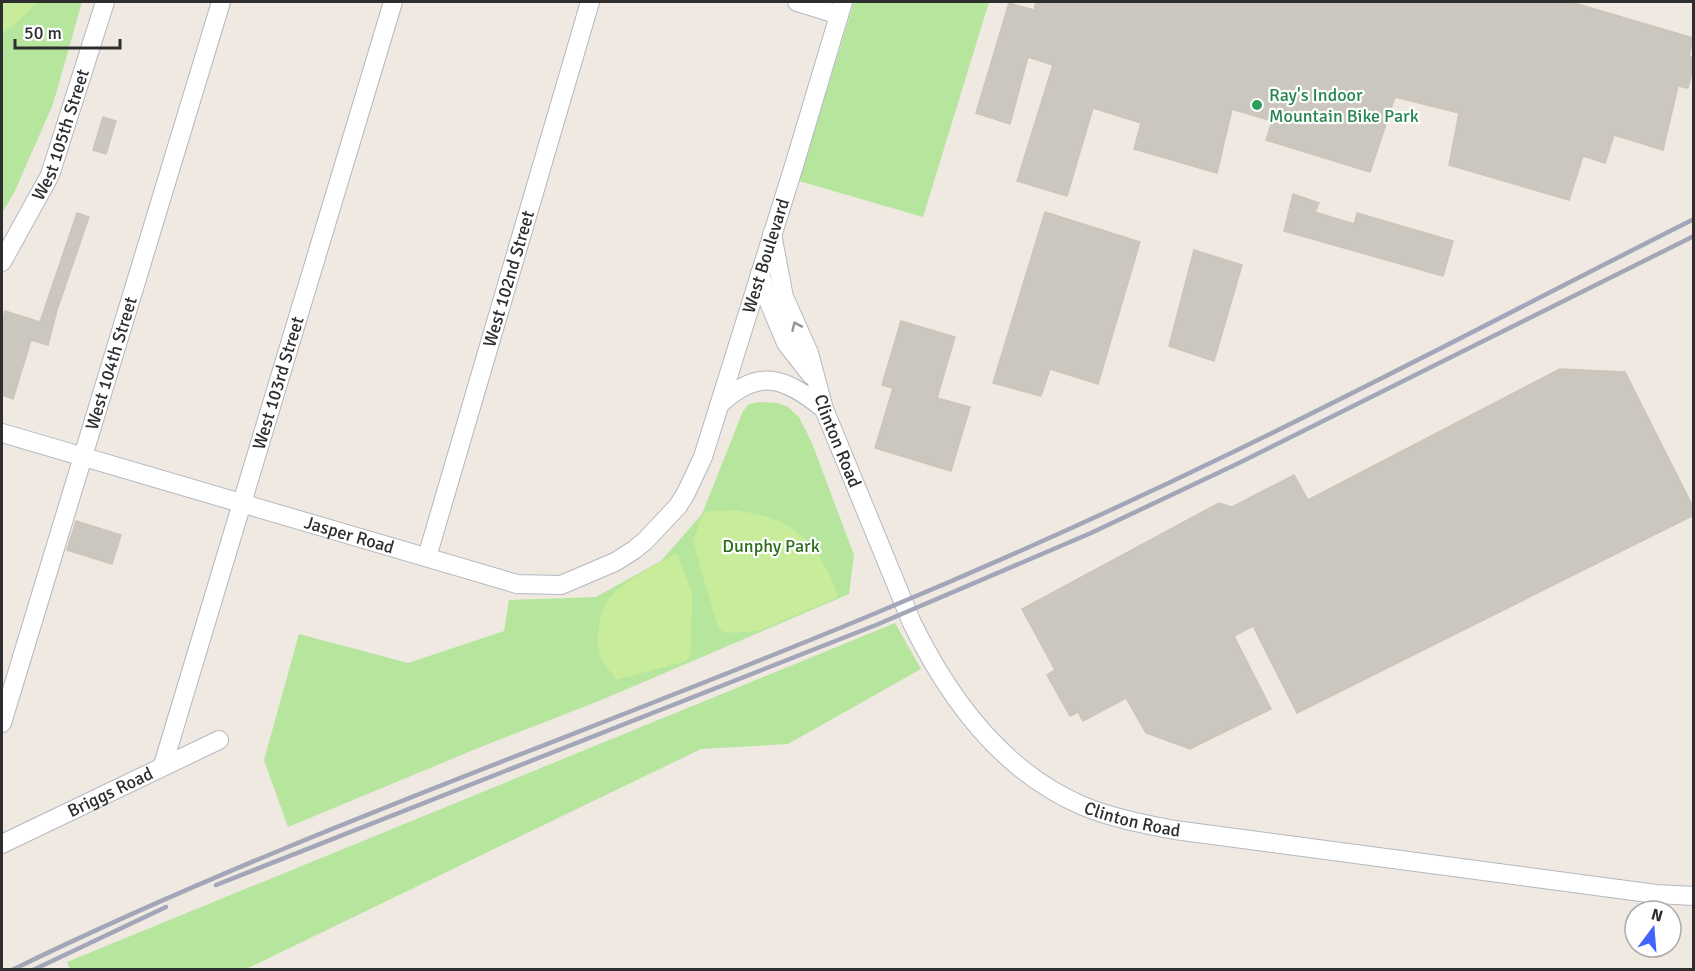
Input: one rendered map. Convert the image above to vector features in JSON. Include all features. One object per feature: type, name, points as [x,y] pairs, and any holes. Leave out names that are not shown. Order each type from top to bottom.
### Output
[{"type":"street","name":"West 105th Street","points":[[2,262],[50,175],[105,2]]},
{"type":"street","name":"West 104th Street","points":[[2,723],[221,2]]},
{"type":"street","name":"West 103rd Street","points":[[163,765],[393,2]]},
{"type":"street","name":"West 102nd Street","points":[[427,557],[590,2]]},
{"type":"street","points":[[797,2],[841,8]]},
{"type":"street","name":"West Boulevard","points":[[678,506],[703,457],[841,8]]},
{"type":"street","name":"Clinton Road","points":[[772,234],[776,298],[786,343],[815,381],[824,409],[901,599],[927,655],[971,719],[996,747],[1031,777],[1083,806],[1127,821],[1176,830],[1636,891],[1694,896]]},
{"type":"street","name":"Clinton Road","points":[[760,273],[776,298]]},
{"type":"street","points":[[717,407],[733,391],[747,384],[776,381],[790,385],[824,409]]},
{"type":"street","name":"Jasper Road","points":[[2,433],[517,584],[561,585],[600,570],[634,550],[678,506]]},
{"type":"street","name":"Briggs Road","points":[[2,844],[219,740]]},
{"type":"green space","points":[[2,2],[82,2],[53,104],[14,193],[2,213]]},
{"type":"green space","points":[[2,2],[38,2],[2,33]]},
{"type":"green space","points":[[854,2],[989,2],[923,217],[799,181]]},
{"type":"green space","name":"Dunphy Park","points":[[778,403],[788,407],[799,417],[812,443],[854,555],[849,594],[599,701],[488,744],[288,827],[264,760],[299,634],[408,663],[504,631],[509,600],[596,597],[661,561],[702,514],[743,411],[749,404]]},
{"type":"green space","points":[[737,510],[778,521],[793,529],[818,555],[830,575],[838,597],[758,631],[725,633],[718,628],[693,542],[705,512]]},
{"type":"green space","points":[[677,553],[692,592],[691,653],[686,661],[616,680],[601,659],[599,649],[599,625],[603,609],[616,591]]},
{"type":"green space","points":[[895,623],[921,669],[788,744],[701,749],[246,969],[70,969],[67,962]]},
{"type":"building","points":[[1036,2],[1571,2],[1693,38],[1689,55],[1694,62],[1688,88],[1678,86],[1663,150],[1614,135],[1605,163],[1583,156],[1569,200],[1449,165],[1459,113],[1395,97],[1370,172],[1266,140],[1272,121],[1232,109],[1217,173],[1134,149],[1141,123],[1093,108],[1067,196],[1017,181],[1053,65],[1028,57],[1010,124],[976,113],[1009,3],[1034,10]]},
{"type":"building","points":[[103,117],[116,121],[106,154],[93,150]]},
{"type":"building","points":[[1293,194],[1319,203],[1315,212],[1354,224],[1357,213],[1453,241],[1443,276],[1284,231]]},
{"type":"building","points":[[1045,212],[1140,242],[1098,384],[1050,369],[1041,396],[993,383]]},
{"type":"building","points":[[77,213],[89,217],[57,310],[48,345],[31,340],[13,399],[2,395],[2,324],[5,311],[40,322]]},
{"type":"building","points":[[1194,250],[1242,265],[1214,361],[1169,346]]},
{"type":"building","points":[[901,321],[955,337],[937,398],[970,407],[951,471],[875,448],[893,388],[882,385]]},
{"type":"building","points":[[1560,369],[1625,372],[1694,509],[1694,515],[1297,713],[1253,626],[1234,636],[1271,709],[1190,749],[1146,733],[1126,698],[1083,721],[1078,712],[1070,716],[1047,675],[1055,670],[1022,609],[1219,503],[1232,507],[1294,475],[1308,500]]},
{"type":"building","points":[[76,521],[121,535],[112,564],[67,550]]},
{"type":"railway","points":[[12,970],[118,920],[333,828],[768,657],[1055,536],[1289,425],[1694,219]]},
{"type":"railway","points":[[216,885],[876,625],[1091,533],[1239,463],[1694,236]]},
{"type":"railway","points":[[33,970],[166,907]]},
{"type":"place","name":"Ray's Indoor Mountain Bike Park","points":[[1257,105]]}]
